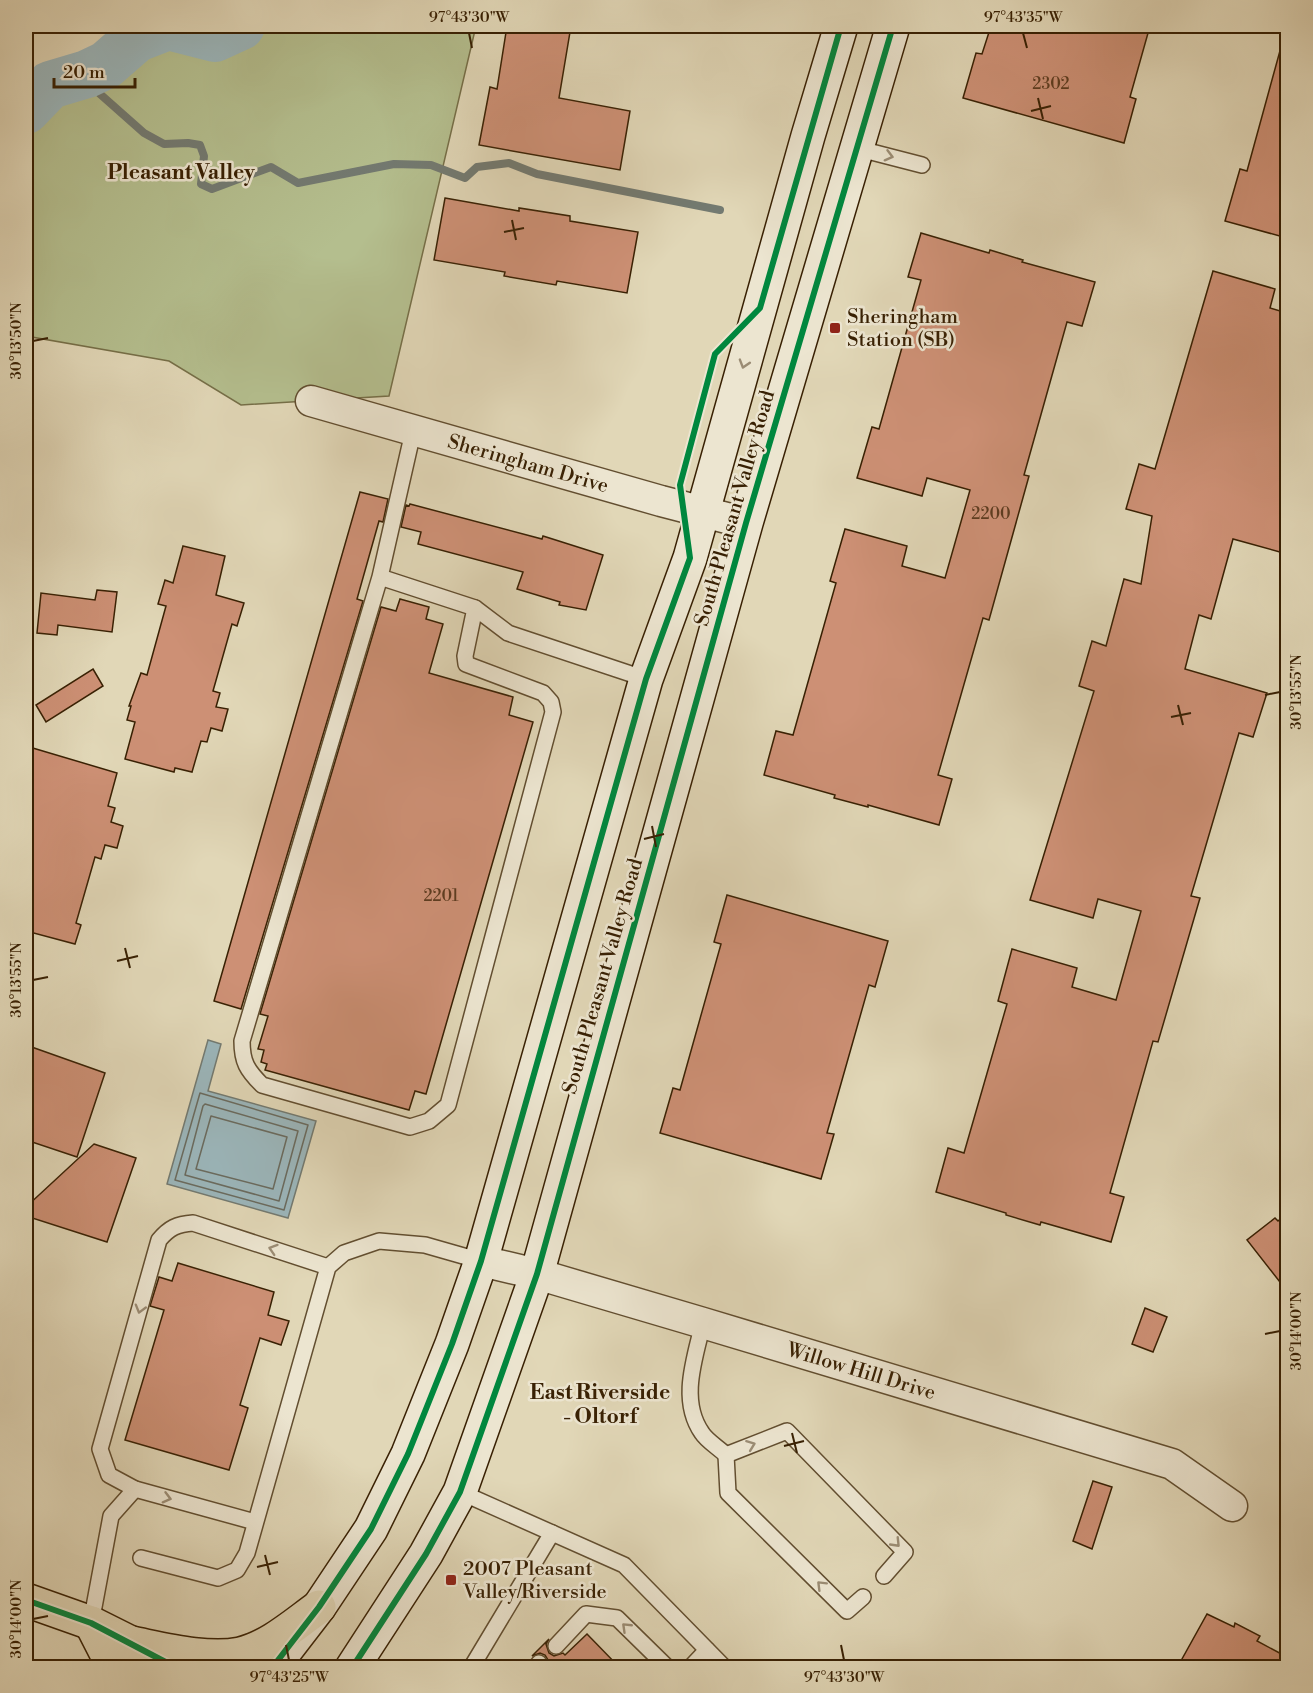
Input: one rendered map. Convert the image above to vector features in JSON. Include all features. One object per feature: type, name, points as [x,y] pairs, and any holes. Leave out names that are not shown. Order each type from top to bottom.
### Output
[{"type":"main road","name":"South Pleasant Valley Road","points":[[272,1668],[319,1607],[371,1529],[408,1454],[452,1344],[481,1260],[646,679],[690,558],[841,26]]},
{"type":"main road","name":"South Pleasant Valley Road","points":[[352,1668],[421,1561],[460,1492],[537,1274],[746,523],[892,26]]},
{"type":"main road","points":[[808,136],[856,148]]},
{"type":"main road","points":[[26,1600],[91,1623],[122,1655],[177,1668]]},
{"type":"main road","points":[[122,1655],[240,1654],[275,1638],[319,1607]]},
{"type":"street","name":"Sheringham Drive","points":[[311,401],[413,432],[746,523]]},
{"type":"street","name":"Willow Hill Drive","points":[[481,1260],[537,1274],[703,1323],[1172,1464],[1232,1506]]},
{"type":"lane","points":[[856,148],[922,165]]},
{"type":"lane","points":[[413,432],[380,577],[242,1041],[242,1055],[249,1071],[262,1085],[410,1127],[429,1121],[448,1105],[553,712],[552,702],[543,693],[466,664],[465,656],[475,608]]},
{"type":"lane","points":[[380,577],[475,608],[508,633],[646,679]]},
{"type":"lane","points":[[255,1522],[135,1489],[108,1475],[100,1449],[159,1240],[166,1231],[179,1224],[193,1223],[328,1267]]},
{"type":"lane","points":[[141,1558],[218,1578],[237,1570],[247,1553],[328,1267],[344,1253],[379,1241],[425,1245],[481,1260]]},
{"type":"lane","points":[[703,1323],[692,1369],[689,1403],[702,1433],[726,1455],[729,1493],[847,1611],[863,1597]]},
{"type":"lane","points":[[726,1455],[787,1431],[905,1552],[884,1576]]},
{"type":"lane","points":[[91,1623],[111,1516],[135,1489]]},
{"type":"lane","points":[[460,1492],[624,1565],[725,1668]]},
{"type":"lane","points":[[471,1668],[552,1533]]},
{"type":"lane","points":[[556,1646],[586,1614],[617,1618],[668,1668]]},
{"type":"lane","points":[[690,1668],[707,1650]]},
{"type":"green space","points":[[256,26],[476,26],[389,396],[241,405],[169,361],[26,336],[26,121],[41,101],[79,90],[168,35],[218,48],[247,34]]},
{"type":"water","points":[[208,1040],[221,1044],[208,1091],[316,1121],[288,1218],[167,1184]]},
{"type":"building","points":[[507,26],[571,26],[559,98],[630,111],[620,170],[479,145],[490,87],[497,89]]},
{"type":"building","points":[[991,26],[1150,26],[1130,97],[1136,99],[1124,143],[963,98],[976,53],[982,54]]},
{"type":"building","points":[[1281,47],[1287,48],[1287,238],[1225,221],[1240,169],[1247,171]]},
{"type":"building","points":[[445,198],[519,211],[519,208],[570,216],[570,221],[638,232],[627,293],[557,281],[556,285],[504,276],[505,272],[434,260]]},
{"type":"building","points":[[921,233],[989,253],[990,250],[1023,260],[1022,262],[1095,282],[1082,326],[1067,322],[1024,475],[1029,476],[989,620],[983,618],[938,775],[952,779],[939,825],[834,798],[835,795],[764,775],[776,731],[793,735],[836,583],[830,581],[845,529],[907,546],[902,566],[945,578],[970,490],[927,478],[922,496],[857,478],[872,427],[879,429],[921,280],[908,277]]},
{"type":"building","points":[[1213,271],[1275,289],[1270,308],[1287,313],[1287,554],[1233,539],[1211,619],[1199,615],[1185,669],[1267,693],[1253,737],[1239,733],[1191,896],[1200,898],[1158,1042],[1153,1041],[1110,1193],[1124,1197],[1111,1242],[1041,1222],[1040,1225],[936,1192],[948,1148],[964,1153],[1007,1004],[998,1001],[1012,949],[1077,968],[1072,987],[1116,1000],[1141,911],[1098,899],[1093,918],[1030,900],[1094,691],[1079,686],[1092,641],[1106,646],[1124,579],[1141,584],[1152,516],[1126,509],[1139,464],[1155,469]]},
{"type":"building","points":[[360,492],[388,499],[383,522],[379,521],[357,599],[363,601],[241,1009],[214,1001]]},
{"type":"building","points":[[410,504],[542,539],[543,536],[603,555],[586,610],[559,605],[560,602],[517,589],[523,572],[418,544],[421,532],[401,527],[406,505]]},
{"type":"building","points":[[183,546],[225,556],[216,595],[244,603],[237,626],[232,624],[213,691],[220,693],[216,707],[228,709],[222,731],[211,728],[207,742],[201,741],[192,772],[175,768],[174,772],[125,759],[135,722],[127,720],[131,706],[129,706],[141,673],[147,675],[166,606],[158,604],[165,580],[173,583]]},
{"type":"building","points":[[97,590],[117,592],[112,632],[58,625],[57,635],[37,633],[41,593],[95,600]]},
{"type":"building","points":[[400,599],[429,607],[426,619],[443,624],[429,673],[513,697],[509,715],[533,722],[426,1094],[415,1091],[409,1110],[265,1070],[267,1064],[261,1062],[264,1050],[258,1049],[268,1016],[260,1014],[381,607],[396,611]]},
{"type":"building","points":[[93,669],[103,686],[46,722],[36,705]]},
{"type":"building","points":[[26,746],[117,773],[108,806],[115,808],[111,822],[123,826],[117,848],[105,845],[101,859],[95,857],[76,923],[81,925],[75,944],[26,931]]},
{"type":"building","points":[[727,895],[888,941],[875,987],[869,985],[827,1133],[834,1134],[821,1179],[660,1133],[673,1088],[680,1090],[721,944],[714,942]]},
{"type":"building","points":[[26,1045],[105,1073],[77,1157],[26,1140]]},
{"type":"building","points":[[94,1144],[136,1158],[107,1242],[26,1216],[26,1207]]},
{"type":"building","points":[[1287,1213],[1287,1291],[1247,1240],[1275,1218],[1278,1221]]},
{"type":"building","points":[[178,1263],[274,1292],[268,1315],[289,1321],[281,1345],[260,1338],[240,1405],[248,1408],[229,1470],[125,1440],[164,1310],[150,1306],[159,1277],[172,1281]]},
{"type":"building","points":[[1145,1308],[1167,1317],[1153,1352],[1132,1344]]},
{"type":"building","points":[[1093,1481],[1112,1487],[1092,1549],[1073,1541]]},
{"type":"building","points":[[1207,1614],[1234,1627],[1235,1623],[1260,1636],[1257,1641],[1287,1657],[1287,1668],[1182,1668],[1185,1661],[1182,1659]]},
{"type":"building","points":[[587,1634],[620,1668],[547,1668],[548,1660],[545,1655],[540,1653],[532,1656],[549,1639],[546,1644],[549,1653],[554,1656],[563,1653],[565,1655]]},
{"type":"waterway","points":[[26,110],[50,85],[87,74],[106,65],[137,38],[168,26],[215,38],[241,26]]},
{"type":"waterway","points":[[87,74],[100,94],[144,133],[164,144],[200,145],[204,156],[201,184],[212,189],[271,167],[298,183],[394,164],[431,165],[465,178],[477,167],[509,163],[537,174],[720,210]]},
{"type":"cycle path","points":[[272,1668],[319,1607],[371,1529],[408,1454],[452,1344],[481,1261],[646,679],[690,558],[680,485],[715,354],[760,308],[841,26]]},
{"type":"cycle path","points":[[352,1668],[426,1554],[460,1492],[537,1274],[746,523],[893,26]]},
{"type":"cycle path","points":[[26,1600],[91,1623],[177,1668]]},
{"type":"place","name":"Sheringham Station (SB)","points":[[835,328]]},
{"type":"place","name":"2007 Pleasant Valley/Riverside","points":[[451,1580]]},
{"type":"district","name":"Pleasant Valley","points":[[181,172]]},
{"type":"district","name":"East Riverside - Oltorf","points":[[600,1404]]}]
